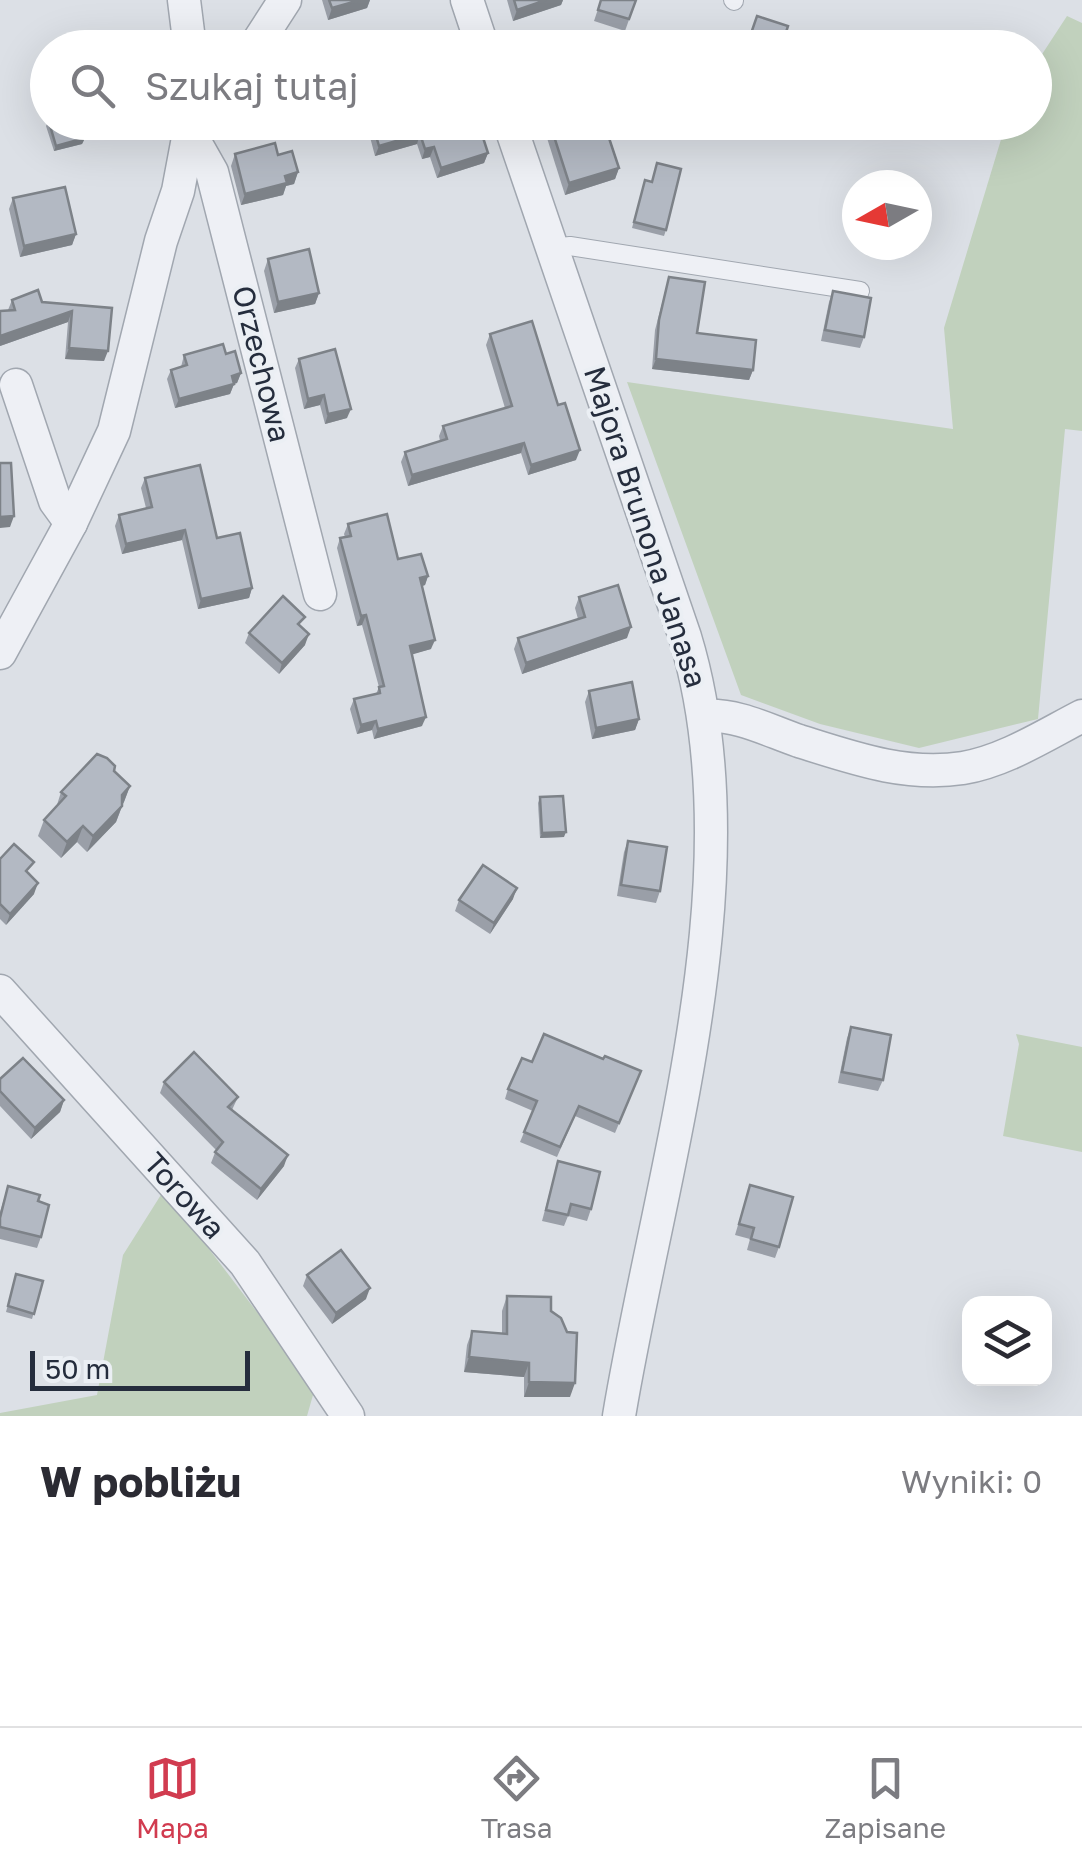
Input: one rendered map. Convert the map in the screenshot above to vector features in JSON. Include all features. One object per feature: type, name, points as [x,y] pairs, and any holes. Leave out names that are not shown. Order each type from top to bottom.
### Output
[{"type":"street","points":[[184,0],[188,30]]},
{"type":"street","points":[[266,30],[285,0]]},
{"type":"street","points":[[467,0],[478,30]]},
{"type":"street","name":"Orzechowa","points":[[0,653],[71,523],[114,431],[188,140]]},
{"type":"street","name":"Orzechowa","points":[[194,140],[212,172],[320,594]]},
{"type":"street","name":"Majora Brunona Janasa","points":[[515,140],[680,621],[704,716],[710,809],[702,963],[619,1416]]},
{"type":"street","points":[[16,385],[55,501],[71,523]]},
{"type":"street","points":[[704,716],[746,720],[870,764],[914,770],[965,768],[1016,750],[1082,716]]},
{"type":"street","name":"Torowa","points":[[0,991],[245,1263],[348,1416]]},
{"type":"lane","points":[[553,248],[570,246],[860,291]]},
{"type":"green space","points":[[1067,16],[1082,23],[1082,431],[1065,429],[1038,719],[919,748],[820,724],[741,695],[627,382],[953,429],[944,328],[1001,140],[1052,140],[1052,39]]},
{"type":"green space","points":[[1016,1034],[1082,1047],[1082,1152],[1003,1136],[1019,1044]]},
{"type":"green space","points":[[164,1190],[315,1388],[307,1416],[0,1416],[97,1395],[123,1255]]},
{"type":"building","points":[[329,0],[360,0],[332,8]]},
{"type":"building","points":[[514,0],[546,0],[517,10]]},
{"type":"building","points":[[601,0],[636,0],[629,19],[598,10]]},
{"type":"building","points":[[757,16],[788,26],[787,30],[752,30]]},
{"type":"building","points":[[54,140],[78,140],[56,146]]},
{"type":"building","points":[[377,140],[400,140],[379,146]]},
{"type":"building","points":[[422,140],[484,140],[488,153],[441,168],[434,147],[425,149]]},
{"type":"building","points":[[555,140],[610,140],[619,168],[569,183]]},
{"type":"building","points":[[275,143],[278,155],[292,151],[298,172],[285,176],[287,183],[245,194],[235,154]]},
{"type":"building","points":[[657,163],[681,169],[666,230],[634,222],[645,180],[652,182]]},
{"type":"building","points":[[65,187],[76,234],[24,246],[13,198]]},
{"type":"building","points":[[309,249],[319,293],[278,302],[268,259]]},
{"type":"building","points":[[669,277],[705,282],[697,333],[756,340],[753,370],[656,359],[659,320]]},
{"type":"building","points":[[38,290],[42,302],[112,308],[108,351],[69,348],[72,311],[0,336],[0,311],[15,310],[12,300]]},
{"type":"building","points":[[833,291],[871,298],[864,337],[825,330]]},
{"type":"building","points":[[532,321],[558,405],[565,403],[580,450],[531,465],[524,443],[412,475],[405,452],[447,439],[443,426],[512,406],[490,334]]},
{"type":"building","points":[[223,344],[226,354],[235,351],[241,373],[232,376],[234,384],[179,399],[171,370],[187,365],[184,355]]},
{"type":"building","points":[[335,349],[351,409],[328,414],[324,395],[308,399],[299,359]]},
{"type":"building","points":[[0,463],[11,463],[14,516],[0,517]]},
{"type":"building","points":[[200,465],[217,538],[240,533],[252,588],[201,599],[185,530],[126,544],[119,515],[152,507],[145,478]]},
{"type":"building","points":[[387,514],[398,559],[421,554],[428,576],[420,578],[435,640],[410,646],[426,717],[378,729],[376,721],[361,725],[354,699],[380,693],[379,687],[384,686],[340,538],[351,536],[348,524]]},
{"type":"building","points":[[618,585],[631,627],[526,663],[518,638],[585,617],[579,597]]},
{"type":"building","points":[[283,596],[305,617],[298,624],[309,634],[282,663],[249,633]]},
{"type":"building","points":[[632,682],[639,719],[596,728],[589,691]]},
{"type":"building","points":[[97,754],[107,758],[130,786],[122,795],[122,806],[93,836],[83,826],[67,842],[44,820],[66,796],[61,792]]},
{"type":"building","points":[[563,796],[566,832],[542,833],[540,797]]},
{"type":"building","points":[[628,841],[667,847],[660,891],[621,885]]},
{"type":"building","points":[[14,844],[34,862],[26,871],[38,883],[10,914],[0,904],[0,859]]},
{"type":"building","points":[[483,865],[517,888],[494,923],[459,900]]},
{"type":"building","points":[[851,1027],[891,1035],[883,1080],[842,1072]]},
{"type":"building","points":[[544,1034],[641,1071],[619,1123],[579,1106],[560,1147],[524,1132],[537,1101],[508,1089],[522,1058],[532,1062]]},
{"type":"building","points":[[194,1052],[238,1097],[228,1107],[288,1155],[261,1189],[215,1152],[223,1142],[164,1082]]},
{"type":"building","points":[[23,1058],[64,1100],[35,1128],[0,1091],[0,1079]]},
{"type":"building","points":[[558,1161],[600,1172],[591,1209],[571,1204],[568,1215],[546,1210]]},
{"type":"building","points":[[750,1185],[793,1197],[779,1247],[751,1239],[754,1228],[739,1224]]},
{"type":"building","points":[[8,1186],[40,1195],[38,1201],[49,1205],[41,1237],[0,1227]]},
{"type":"building","points":[[341,1250],[370,1288],[336,1313],[307,1275]]},
{"type":"building","points":[[16,1274],[43,1281],[34,1314],[8,1306]]},
{"type":"building","points":[[507,1296],[551,1297],[551,1311],[561,1318],[567,1332],[577,1333],[575,1383],[529,1382],[529,1363],[469,1357],[472,1331],[507,1334]]}]
